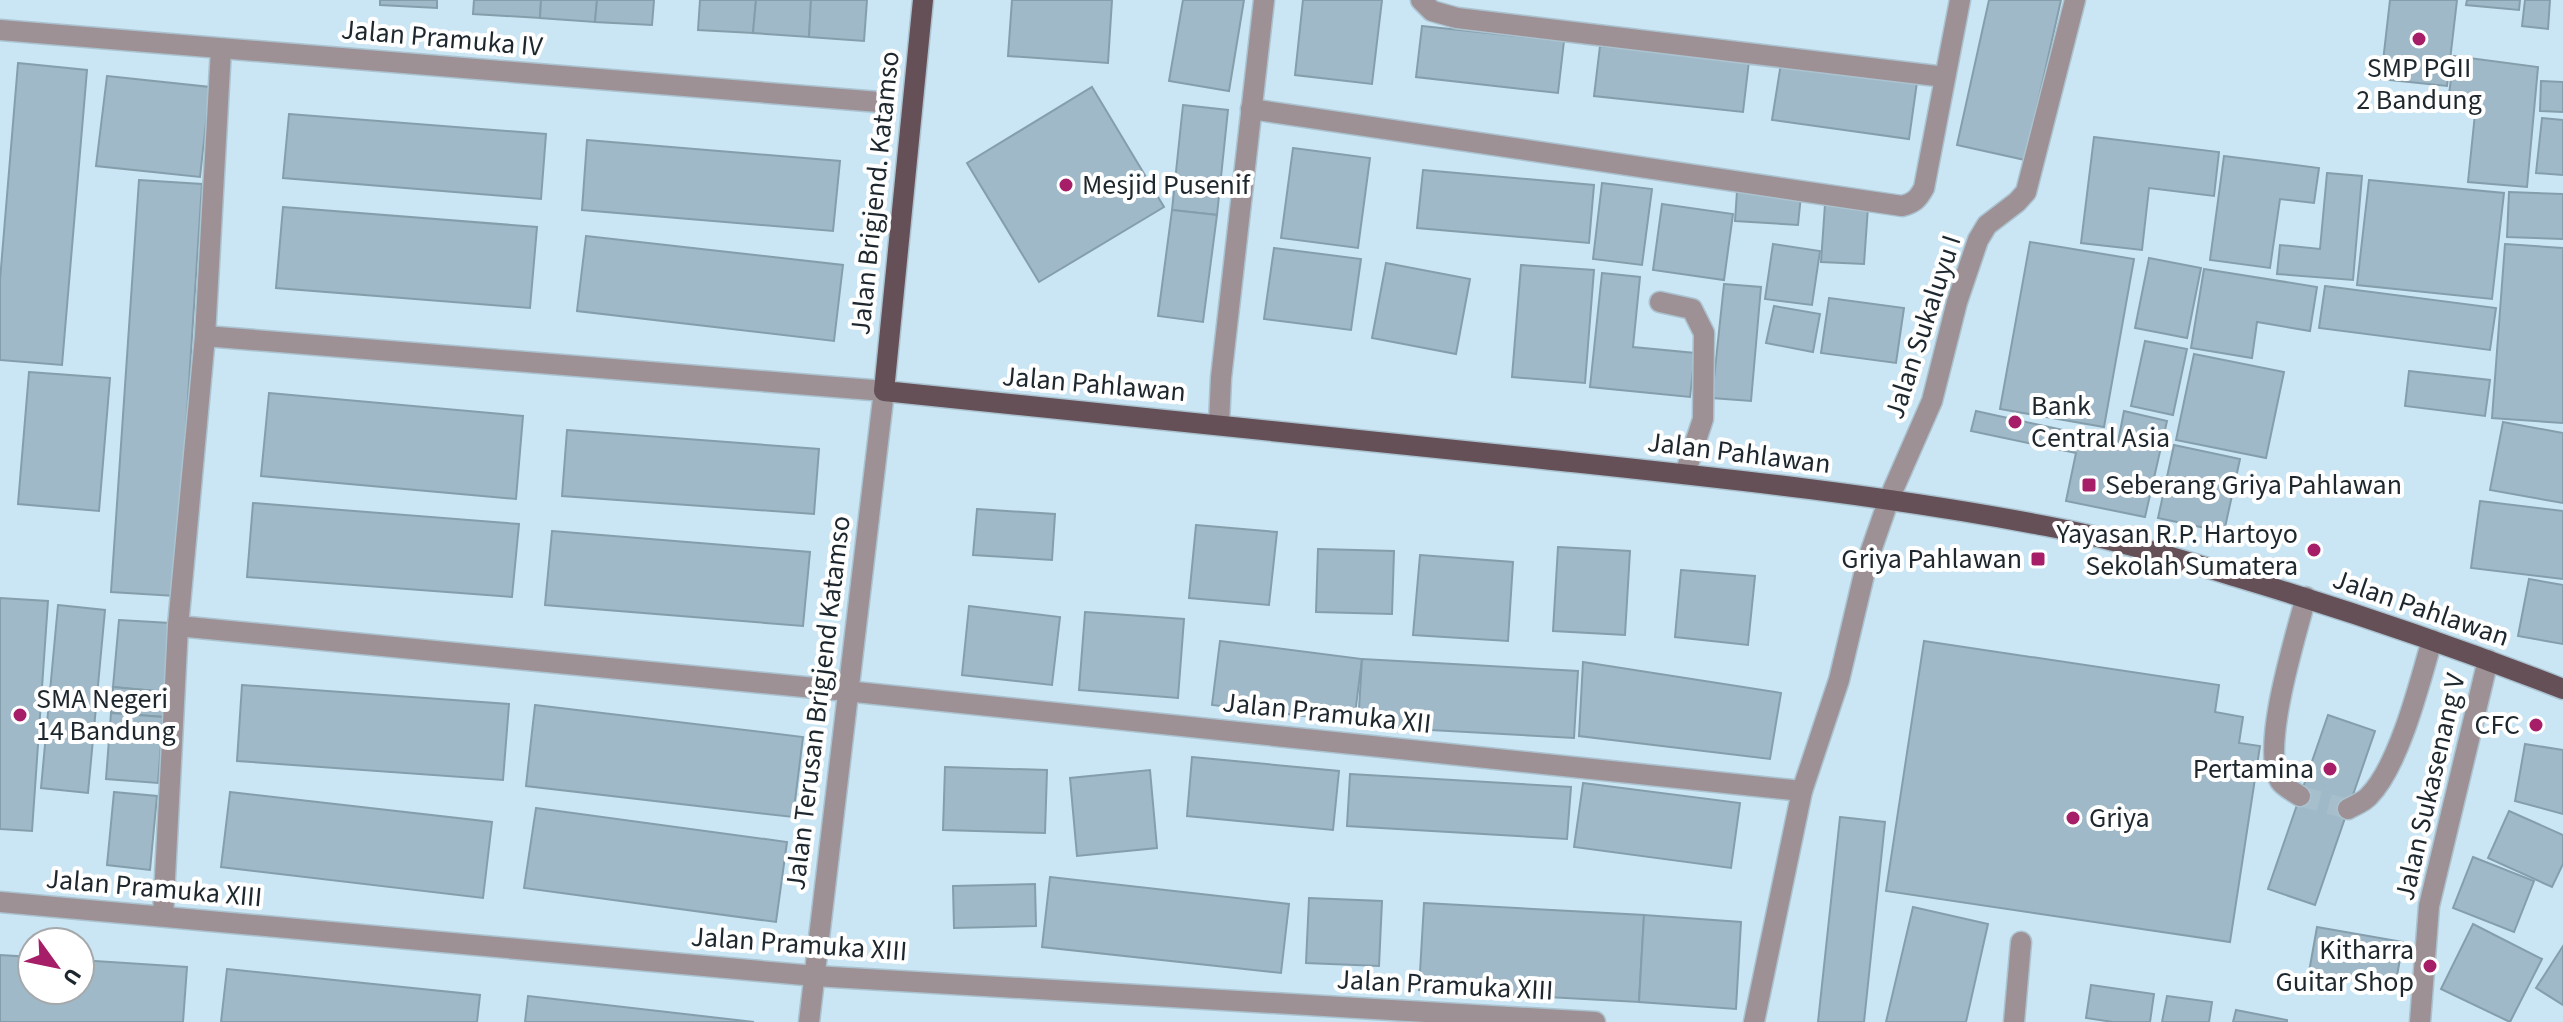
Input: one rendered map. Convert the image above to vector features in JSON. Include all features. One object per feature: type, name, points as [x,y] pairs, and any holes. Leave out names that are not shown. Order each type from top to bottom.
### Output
[{"type":"main road","name":"Jalan Brigjend. Katamso","points":[[884,391],[923,0]]},
{"type":"main road","name":"Jalan Pahlawan","points":[[884,391],[1685,474],[1889,499],[2047,526],[2195,564],[2306,597],[2563,689]]},
{"type":"street","points":[[1219,424],[1221,378],[1264,0]]},
{"type":"street","points":[[1421,0],[1432,11],[1457,18],[1945,77]]},
{"type":"street","points":[[1251,109],[1902,206],[1912,203],[1924,188],[1960,0]]},
{"type":"street","name":"Jalan Sukaluyu I","points":[[1754,1022],[1802,791],[1839,680],[1867,562],[1889,499],[1932,401],[1957,302],[1978,240],[1987,225],[2026,192],[2075,0]]},
{"type":"street","name":"Jalan Pramuka IV","points":[[0,30],[879,102]]},
{"type":"street","points":[[163,916],[178,626],[205,336],[221,49]]},
{"type":"street","points":[[1660,302],[1692,309],[1704,333],[1703,419],[1685,474]]},
{"type":"street","points":[[205,336],[884,391]]},
{"type":"street","name":"Jalan Terusan Brigjend Katamso","points":[[809,1022],[840,690],[884,391]]},
{"type":"street","points":[[2300,796],[2281,781],[2274,757],[2280,698],[2306,597]]},
{"type":"street","name":"Jalan Pramuka XII","points":[[178,626],[840,690],[1802,791]]},
{"type":"street","points":[[2348,809],[2368,799],[2383,778],[2395,752],[2432,640]]},
{"type":"street","name":"Jalan Sukasenang V","points":[[2420,1022],[2429,906],[2488,660]]},
{"type":"street","name":"Jalan Pramuka XIII","points":[[0,902],[815,976],[1595,1022]]},
{"type":"street","points":[[2014,1022],[2021,942]]},
{"type":"building","points":[[380,0],[437,0],[437,8],[380,5]]},
{"type":"building","points":[[474,0],[541,0],[540,18],[473,14]]},
{"type":"building","points":[[541,0],[597,0],[595,22],[540,18]]},
{"type":"building","points":[[597,0],[654,0],[652,25],[595,22]]},
{"type":"building","points":[[700,0],[756,0],[753,33],[698,30]]},
{"type":"building","points":[[756,0],[811,0],[809,37],[753,33]]},
{"type":"building","points":[[811,0],[867,0],[864,41],[809,37]]},
{"type":"building","points":[[1012,0],[1112,0],[1108,63],[1008,56]]},
{"type":"building","points":[[1183,0],[1244,0],[1229,91],[1169,81]]},
{"type":"building","points":[[1303,0],[1382,0],[1372,84],[1295,75]]},
{"type":"building","points":[[1989,0],[2061,0],[2025,160],[1957,145]]},
{"type":"building","name":"SMP PGII 2 Bandung","points":[[2390,0],[2457,0],[2447,86],[2381,79]]},
{"type":"building","points":[[2467,0],[2520,0],[2519,10],[2466,5]]},
{"type":"building","points":[[2525,0],[2550,0],[2548,29],[2522,26]]},
{"type":"building","points":[[1422,26],[1564,41],[1558,93],[1416,77]]},
{"type":"building","points":[[1600,46],[1749,61],[1743,112],[1594,96]]},
{"type":"building","points":[[2454,56],[2538,67],[2527,187],[2468,182],[2476,104],[2448,102]]},
{"type":"building","points":[[18,63],[87,70],[62,365],[0,360],[0,280]]},
{"type":"building","points":[[1781,63],[1917,82],[1909,139],[1772,120]]},
{"type":"building","points":[[107,76],[210,87],[200,177],[96,166]]},
{"type":"building","points":[[2541,81],[2563,82],[2563,112],[2540,111]]},
{"type":"building","name":"Mesjid Pusenif","points":[[1092,87],[1164,207],[1039,282],[967,163]]},
{"type":"building","points":[[1183,105],[1228,110],[1217,215],[1172,210]]},
{"type":"building","points":[[289,114],[546,134],[541,199],[283,178]]},
{"type":"building","points":[[2542,118],[2563,120],[2563,175],[2536,173]]},
{"type":"building","points":[[2094,137],[2219,152],[2214,196],[2149,188],[2142,250],[2081,243]]},
{"type":"building","points":[[587,140],[840,161],[833,231],[582,210]]},
{"type":"building","points":[[1293,148],[1370,158],[1358,248],[1281,238]]},
{"type":"building","points":[[2224,156],[2319,168],[2314,203],[2280,199],[2270,268],[2210,260]]},
{"type":"building","points":[[1423,170],[1594,185],[1589,243],[1417,228]]},
{"type":"building","points":[[2327,173],[2362,176],[2353,280],[2277,274],[2280,245],[2320,249]]},
{"type":"building","points":[[139,180],[202,184],[175,596],[111,592]]},
{"type":"building","points":[[2369,180],[2504,193],[2492,299],[2357,285]]},
{"type":"building","points":[[1602,183],[1652,189],[1642,265],[1593,259]]},
{"type":"building","points":[[1737,191],[1801,195],[1798,225],[1735,221]]},
{"type":"building","points":[[2509,192],[2563,194],[2563,239],[2507,237]]},
{"type":"building","points":[[1662,204],[1733,214],[1724,280],[1653,270]]},
{"type":"building","points":[[1825,204],[1868,207],[1864,264],[1821,262]]},
{"type":"building","points":[[283,207],[537,227],[530,308],[276,288]]},
{"type":"building","points":[[1172,210],[1217,215],[1203,322],[1158,316]]},
{"type":"building","points":[[586,236],[843,265],[834,341],[577,311]]},
{"type":"building","points":[[2030,242],[2134,259],[2104,427],[2000,409]]},
{"type":"building","points":[[1773,244],[1820,251],[1812,305],[1765,299]]},
{"type":"building","points":[[2505,244],[2563,248],[2563,423],[2492,418]]},
{"type":"building","points":[[1274,248],[1361,259],[1351,330],[1264,319]]},
{"type":"building","points":[[2149,258],[2201,268],[2187,338],[2135,328]]},
{"type":"building","points":[[1386,263],[1470,279],[1456,354],[1372,338]]},
{"type":"building","points":[[1521,265],[1594,270],[1585,383],[1512,377]]},
{"type":"building","points":[[2204,269],[2317,287],[2310,331],[2257,322],[2252,358],[2191,348]]},
{"type":"building","points":[[1602,273],[1640,277],[1633,347],[1695,353],[1690,397],[1590,387]]},
{"type":"building","points":[[1724,284],[1761,287],[1751,401],[1712,398]]},
{"type":"building","points":[[2325,286],[2496,308],[2490,350],[2319,328]]},
{"type":"building","points":[[1829,298],[1904,308],[1896,363],[1821,353]]},
{"type":"building","points":[[1774,306],[1820,314],[1813,352],[1766,343]]},
{"type":"building","points":[[2145,341],[2187,349],[2173,415],[2131,406]]},
{"type":"building","points":[[2194,354],[2284,372],[2266,458],[2176,440]]},
{"type":"building","points":[[2409,371],[2490,380],[2485,416],[2405,406]]},
{"type":"building","points":[[29,372],[110,378],[99,511],[18,504]]},
{"type":"building","points":[[269,393],[523,416],[516,499],[261,476]]},
{"type":"building","points":[[1976,411],[2118,442],[2124,411],[2167,421],[2145,517],[2066,501],[2076,453],[1971,431]]},
{"type":"building","points":[[2503,422],[2563,433],[2563,503],[2490,490]]},
{"type":"building","points":[[567,430],[819,449],[814,514],[562,496]]},
{"type":"building","points":[[2174,445],[2240,459],[2224,532],[2158,518]]},
{"type":"building","points":[[2480,501],[2563,511],[2563,579],[2471,568]]},
{"type":"building","points":[[253,503],[519,524],[512,597],[247,577]]},
{"type":"building","points":[[977,509],[1055,514],[1052,560],[973,555]]},
{"type":"building","points":[[1196,525],[1277,532],[1269,605],[1189,598]]},
{"type":"building","points":[[552,531],[810,552],[803,626],[545,605]]},
{"type":"building","points":[[1558,547],[1630,551],[1625,635],[1553,631]]},
{"type":"building","points":[[1318,549],[1394,551],[1392,614],[1316,612]]},
{"type":"building","points":[[1420,555],[1513,562],[1508,641],[1413,635]]},
{"type":"building","points":[[1681,570],[1755,576],[1748,645],[1675,637]]},
{"type":"building","points":[[2529,579],[2563,585],[2563,644],[2518,636]]},
{"type":"building","name":"SMA Negeri 14 Bandung","points":[[0,598],[48,601],[32,831],[0,829]]},
{"type":"building","points":[[58,605],[105,610],[88,793],[41,788]]},
{"type":"building","points":[[969,606],[1060,617],[1052,685],[962,675]]},
{"type":"building","points":[[1085,612],[1184,619],[1178,698],[1079,690]]},
{"type":"building","points":[[119,620],[170,623],[165,692],[113,687]]},
{"type":"building","points":[[1220,641],[1362,659],[1354,722],[1212,705]]},
{"type":"building","name":"Griya","points":[[1924,641],[2219,685],[2215,712],[2243,717],[2239,743],[2260,746],[2230,942],[1886,891]]},
{"type":"building","points":[[1362,659],[1578,671],[1574,738],[1358,726]]},
{"type":"building","points":[[1583,662],[1781,693],[1770,759],[1579,736]]},
{"type":"building","points":[[242,685],[509,704],[503,780],[237,761]]},
{"type":"building","points":[[113,687],[165,692],[163,717],[111,713]]},
{"type":"building","points":[[535,705],[803,737],[793,817],[526,786]]},
{"type":"building","points":[[111,713],[163,717],[158,783],[106,779]]},
{"type":"building","points":[[2328,715],[2375,731],[2315,905],[2268,889]]},
{"type":"building","points":[[2525,744],[2563,750],[2563,814],[2515,801]]},
{"type":"building","points":[[1192,757],[1339,771],[1333,830],[1187,816]]},
{"type":"building","points":[[945,767],[1047,770],[1045,833],[943,830]]},
{"type":"building","points":[[1150,770],[1157,848],[1077,856],[1070,778]]},
{"type":"building","points":[[1350,774],[1571,787],[1567,839],[1347,826]]},
{"type":"building","points":[[1583,783],[1740,803],[1731,868],[1574,847]]},
{"type":"building","points":[[114,792],[157,796],[150,870],[107,865]]},
{"type":"building","points":[[230,792],[492,822],[483,898],[221,867]]},
{"type":"building","points":[[536,808],[787,842],[776,922],[524,888]]},
{"type":"building","points":[[2509,811],[2563,835],[2563,864],[2552,887],[2488,858]]},
{"type":"building","points":[[1840,817],[1885,822],[1864,1022],[1818,1022]]},
{"type":"building","points":[[2473,857],[2534,881],[2514,932],[2453,908]]},
{"type":"building","points":[[1050,877],[1289,904],[1281,973],[1042,947]]},
{"type":"building","points":[[1035,884],[1036,926],[954,928],[953,886]]},
{"type":"building","points":[[1309,898],[1382,901],[1379,966],[1306,963]]},
{"type":"building","points":[[1424,903],[1644,915],[1639,1002],[1419,990]]},
{"type":"building","points":[[1913,907],[1988,924],[1966,1022],[1886,1022]]},
{"type":"building","points":[[1644,915],[1741,922],[1736,1009],[1639,1002]]},
{"type":"building","points":[[2473,924],[2542,959],[2510,1022],[2441,989]]},
{"type":"building","points":[[2317,927],[2403,942],[2395,987],[2309,972]]},
{"type":"building","points":[[2563,946],[2563,1005],[2536,988]]},
{"type":"building","points":[[0,955],[16,956],[16,1006],[96,1006],[96,961],[187,967],[183,1022],[0,1022]]},
{"type":"building","points":[[227,969],[480,995],[477,1022],[221,1022]]},
{"type":"building","points":[[2091,985],[2154,994],[2150,1022],[2086,1018]]},
{"type":"building","points":[[528,996],[754,1022],[525,1022]]},
{"type":"building","points":[[2167,996],[2212,1002],[2209,1022],[2162,1022]]},
{"type":"building","points":[[2236,1010],[2287,1020],[2287,1022],[2233,1022]]},
{"type":"tunnel","points":[[2300,796],[2348,809]]},
{"type":"place","name":"SMP PGII 2 Bandung","points":[[2419,39]]},
{"type":"place","name":"Mesjid Pusenif","points":[[1066,185]]},
{"type":"place","name":"Bank Central Asia","points":[[2015,422]]},
{"type":"place","name":"Seberang Griya Pahlawan","points":[[2089,485]]},
{"type":"place","name":"Yayasan R.P. Hartoyo Sekolah Sumatera","points":[[2314,550]]},
{"type":"place","name":"Griya Pahlawan","points":[[2038,559]]},
{"type":"place","name":"SMA Negeri 14 Bandung","points":[[20,715]]},
{"type":"place","name":"CFC","points":[[2536,725]]},
{"type":"place","name":"Pertamina","points":[[2330,769]]},
{"type":"place","name":"Griya","points":[[2073,818]]},
{"type":"place","name":"Kitharra Guitar Shop","points":[[2430,966]]}]
